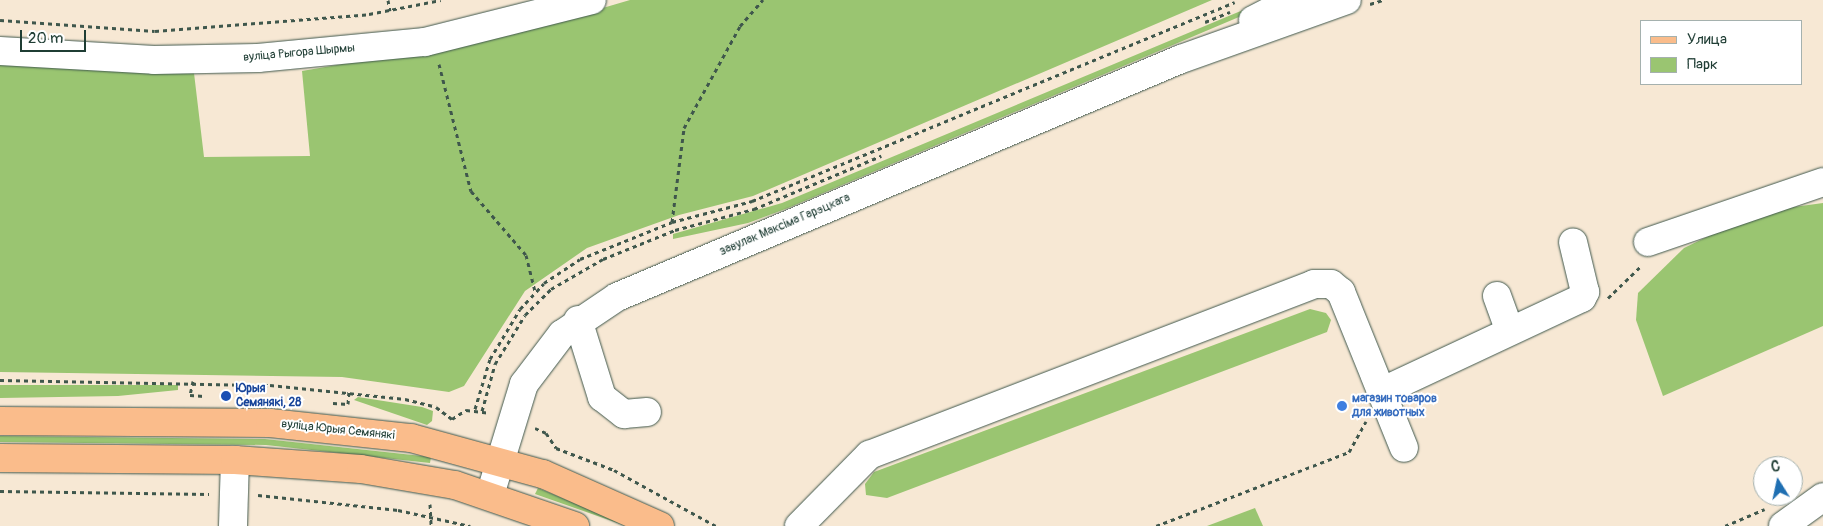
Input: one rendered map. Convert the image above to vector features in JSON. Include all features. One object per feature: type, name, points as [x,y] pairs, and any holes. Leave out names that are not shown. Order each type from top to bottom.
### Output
[{"type":"main road","name":"вуліца Юрыя Семянякі","points":[[0,421],[178,420],[319,426],[411,438],[500,460],[586,491],[660,526]]},
{"type":"main road","points":[[0,458],[235,460],[361,469],[490,495],[575,526]]},
{"type":"street","name":"вуліца Рыгора Шырмы","points":[[0,51],[154,60],[258,58],[425,42],[592,0]]},
{"type":"street","name":"завулак Максіма Гарэцкага","points":[[1181,59],[1292,0]]},
{"type":"street","name":"завулак Максіма Гарэцкага","points":[[490,495],[524,384],[562,334],[578,320],[617,297],[733,246],[1181,59],[1347,0]]},
{"type":"street","points":[[1648,242],[1823,182]]},
{"type":"street","points":[[1381,392],[1582,298],[1585,292],[1573,242]]},
{"type":"street","points":[[799,526],[869,455],[1314,284],[1331,284],[1341,292],[1404,448]]},
{"type":"street","points":[[1496,296],[1510,331]]},
{"type":"street","points":[[578,320],[602,397],[624,414],[647,412]]},
{"type":"street","points":[[233,526],[235,460]]},
{"type":"street","points":[[1792,523],[1823,497]]},
{"type":"path","points":[[388,0],[390,11]]},
{"type":"path","points":[[0,20],[156,31],[390,11],[441,0]]},
{"type":"path","points":[[672,222],[684,128],[740,26],[763,0]]},
{"type":"path","points":[[474,409],[490,360],[536,292],[580,259],[672,222],[752,201],[1240,0]]},
{"type":"path","points":[[437,56],[471,191],[526,255],[536,292]]},
{"type":"path","points":[[1609,298],[1641,270],[1648,242]]},
{"type":"path","points":[[190,395],[193,381]]},
{"type":"path","points":[[348,404],[349,390]]},
{"type":"path","points":[[1156,526],[1349,452],[1381,392]]},
{"type":"path","points":[[427,515],[431,526]]},
{"type":"green space","points":[[630,0],[1212,0],[753,196],[679,215],[587,248],[525,291],[464,386],[449,392],[342,377],[0,372],[0,62],[194,73],[204,157],[310,156],[302,71],[511,35]]},
{"type":"green space","points":[[1267,0],[1279,0],[788,208],[748,223],[673,239],[673,234],[782,203]]},
{"type":"green space","points":[[1823,203],[1823,326],[1663,396],[1636,320],[1638,293],[1684,248],[1721,230],[1779,209]]},
{"type":"green space","points":[[1310,309],[1326,313],[1331,320],[1327,332],[887,498],[866,495],[865,484],[874,472]]},
{"type":"green space","points":[[0,385],[178,385],[178,390],[118,396],[0,398]]},
{"type":"green space","points":[[358,397],[422,407],[433,411],[432,421],[427,425],[354,400]]},
{"type":"green space","points":[[0,436],[265,439],[431,457],[430,463],[266,445],[0,442]]},
{"type":"green space","points":[[538,488],[579,505],[626,526],[535,494]]},
{"type":"green space","points":[[1255,508],[1263,526],[1207,526]]},
{"type":"place","name":"Юрыя Семянякі, 28","points":[[226,396]]},
{"type":"place","name":"магазин товаров для животных","points":[[1342,406]]}]
